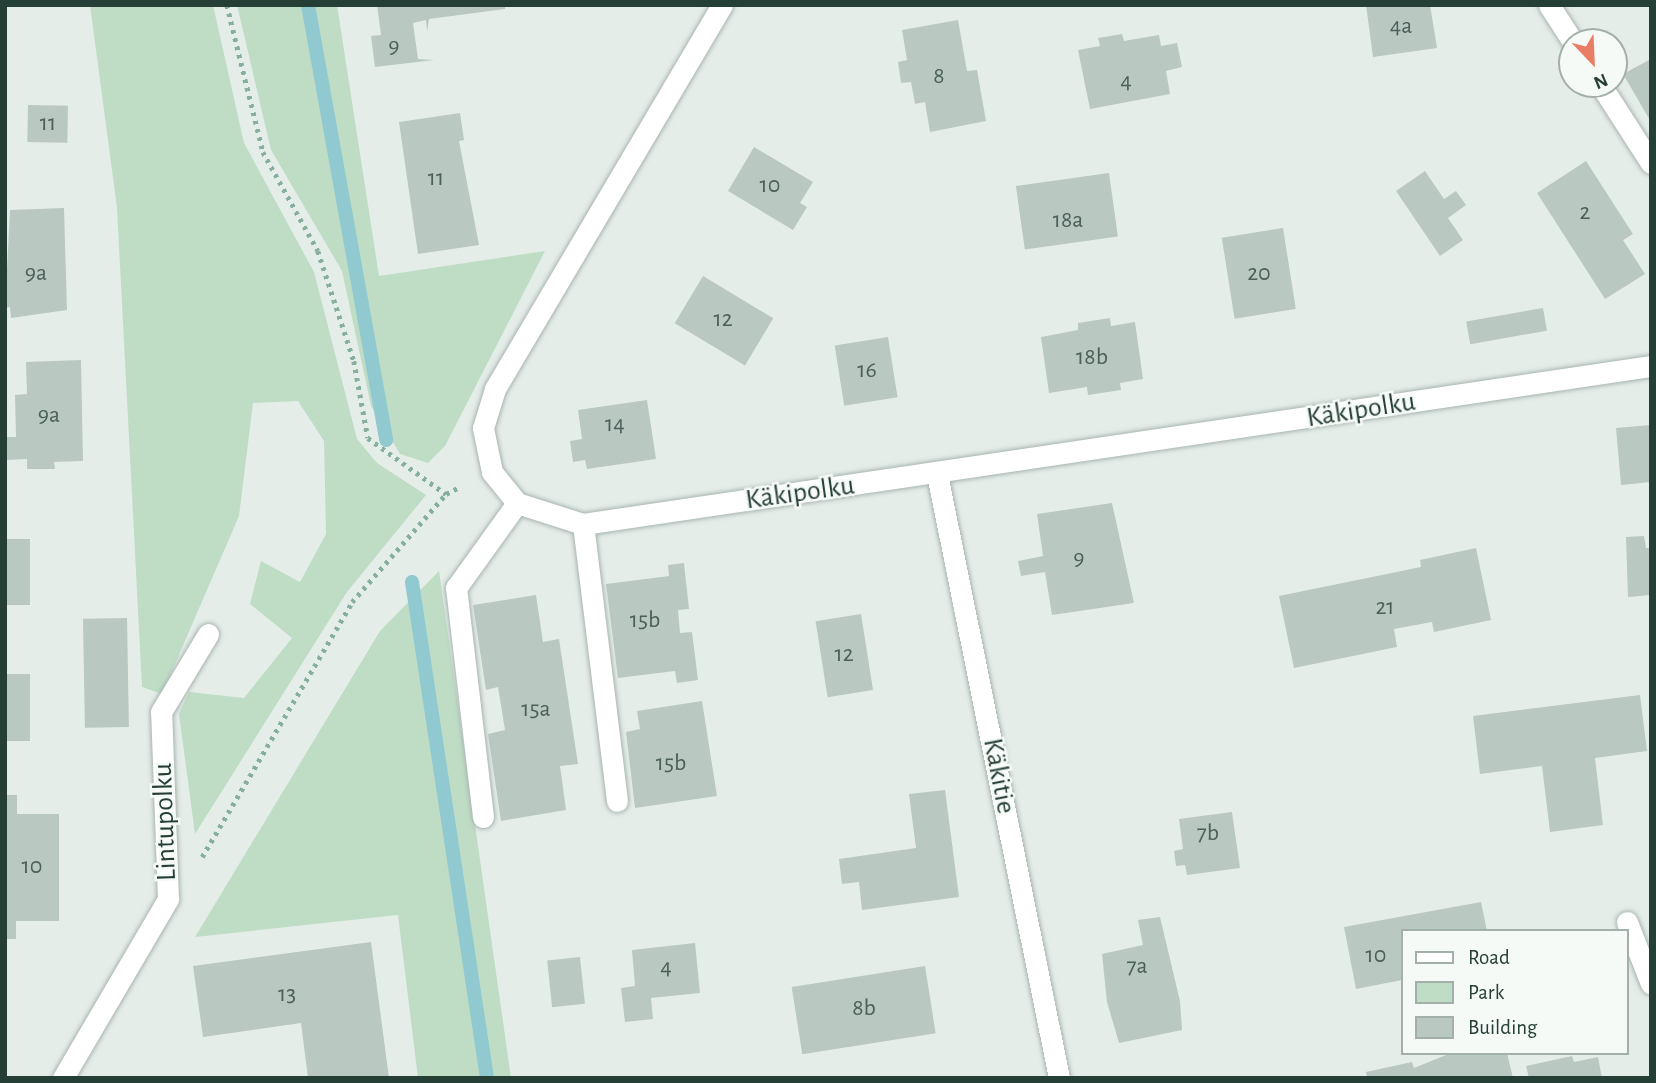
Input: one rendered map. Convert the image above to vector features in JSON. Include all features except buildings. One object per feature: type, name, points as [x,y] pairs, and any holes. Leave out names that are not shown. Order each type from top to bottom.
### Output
[{"type":"street","points":[[483,817],[456,588],[517,503],[492,472],[483,428],[495,389],[722,5]]},
{"type":"street","points":[[1549,5],[1564,28]]},
{"type":"street","points":[[1609,98],[1651,163]]},
{"type":"street","name":"Käkipolku","points":[[517,503],[583,524],[937,474],[1651,366]]},
{"type":"street","name":"Käkitie","points":[[937,474],[1059,1078]]},
{"type":"street","points":[[583,524],[617,801]]},
{"type":"street","name":"Lintupolku","points":[[63,1078],[168,899],[161,712],[208,634]]},
{"type":"street","points":[[1627,922],[1651,984]]},
{"type":"path","points":[[228,5],[263,152],[318,251],[354,362],[368,438],[446,494]]},
{"type":"path","points":[[168,899],[197,865],[352,602],[446,494],[492,472]]},
{"type":"green space","points":[[90,5],[213,5],[244,143],[314,272],[357,439],[377,463],[426,495],[347,592],[195,834],[179,714],[189,692],[244,698],[292,638],[250,604],[261,561],[300,582],[326,534],[324,441],[298,401],[253,403],[239,516],[162,694],[142,687],[117,208]]},
{"type":"green space","points":[[237,5],[337,5],[379,276],[545,251],[445,446],[428,463],[400,454],[371,406],[342,271],[271,150]]},
{"type":"green space","points":[[439,571],[511,1078],[418,1078],[398,915],[195,937],[380,631]]},
{"type":"waterway","points":[[308,5],[386,440]]},
{"type":"waterway","points":[[412,582],[487,1078]]}]
